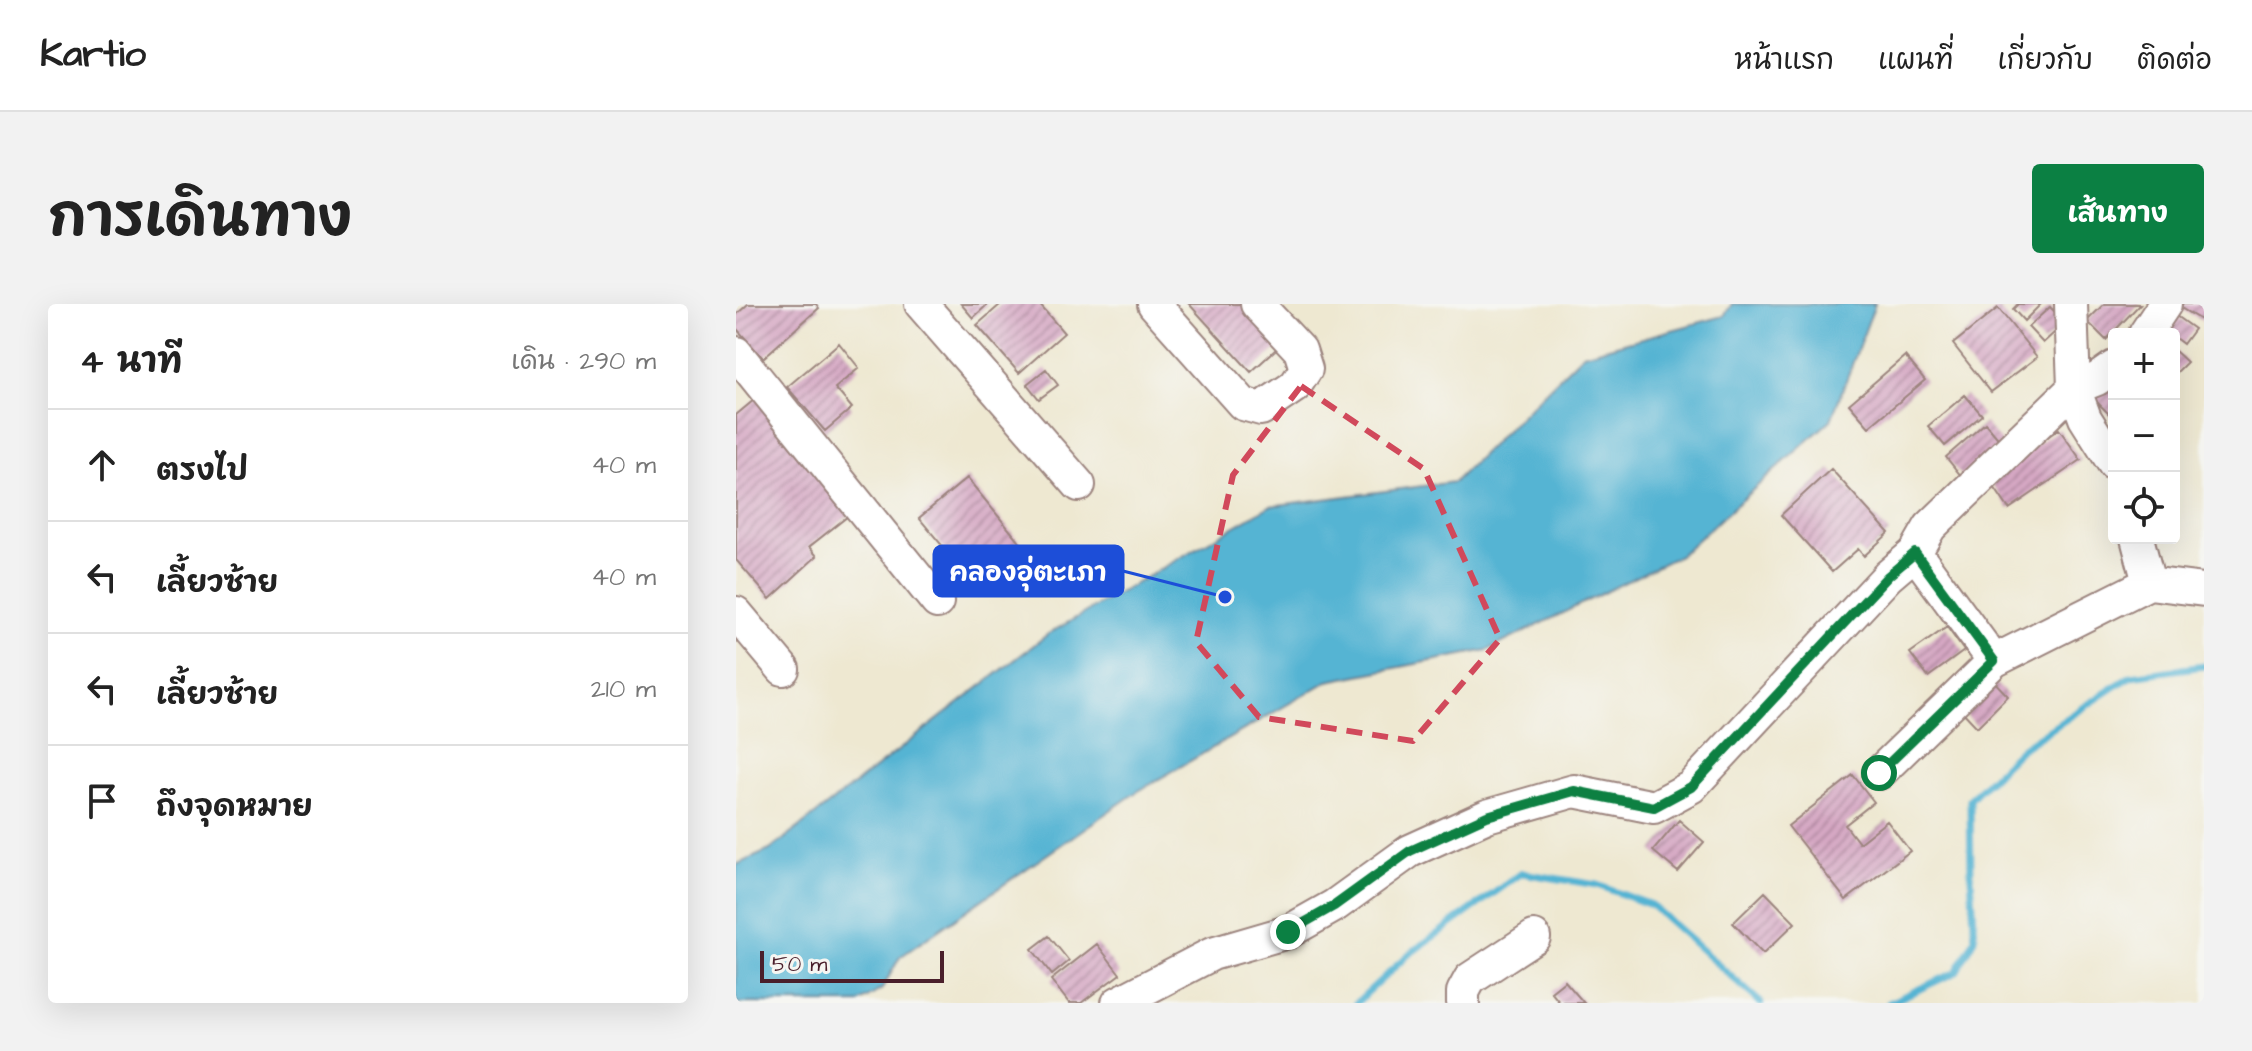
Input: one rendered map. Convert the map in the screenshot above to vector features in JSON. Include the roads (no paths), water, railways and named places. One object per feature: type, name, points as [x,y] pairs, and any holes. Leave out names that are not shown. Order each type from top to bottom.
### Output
[{"type":"street","points":[[921,304],[1079,485]]},
{"type":"street","points":[[1154,304],[1243,404],[1261,409],[1295,386],[1306,369],[1300,350],[1257,304]]},
{"type":"street","points":[[2071,304],[2074,388],[2085,418],[2108,454]]},
{"type":"street","points":[[2149,328],[2165,304]]},
{"type":"street","points":[[736,353],[937,602]]},
{"type":"street","points":[[1118,1003],[1212,954],[1288,932],[1334,906],[1410,851],[1487,816],[1574,791],[1654,807],[1691,787],[1888,576],[1915,553],[1930,527],[2074,388],[2108,371]]},
{"type":"street","points":[[2139,544],[2149,583]]},
{"type":"street","points":[[1915,553],[1994,661]]},
{"type":"street","points":[[1879,773],[1994,661],[2149,583],[2204,590]]},
{"type":"street","points":[[736,613],[783,669]]},
{"type":"street","points":[[1463,1003],[1463,992],[1470,979],[1534,937]]},
{"type":"water","points":[[1732,304],[1875,304],[1831,420],[1680,555],[1488,650],[1328,681],[1135,793],[900,957],[882,989],[859,1003],[736,1003],[736,865],[770,850],[1048,634],[1270,506],[1454,482],[1583,354],[1724,316]]},
{"type":"waterway","points":[[1889,1003],[1956,972],[1975,939],[1970,799],[2021,749],[2131,676],[2204,666]]},
{"type":"waterway","points":[[1356,1003],[1408,955],[1522,873],[1597,885],[1651,905],[1761,1003]]},
{"type":"place","name":"คลองอุ่ตะเภา","points":[[1225,597]]}]
